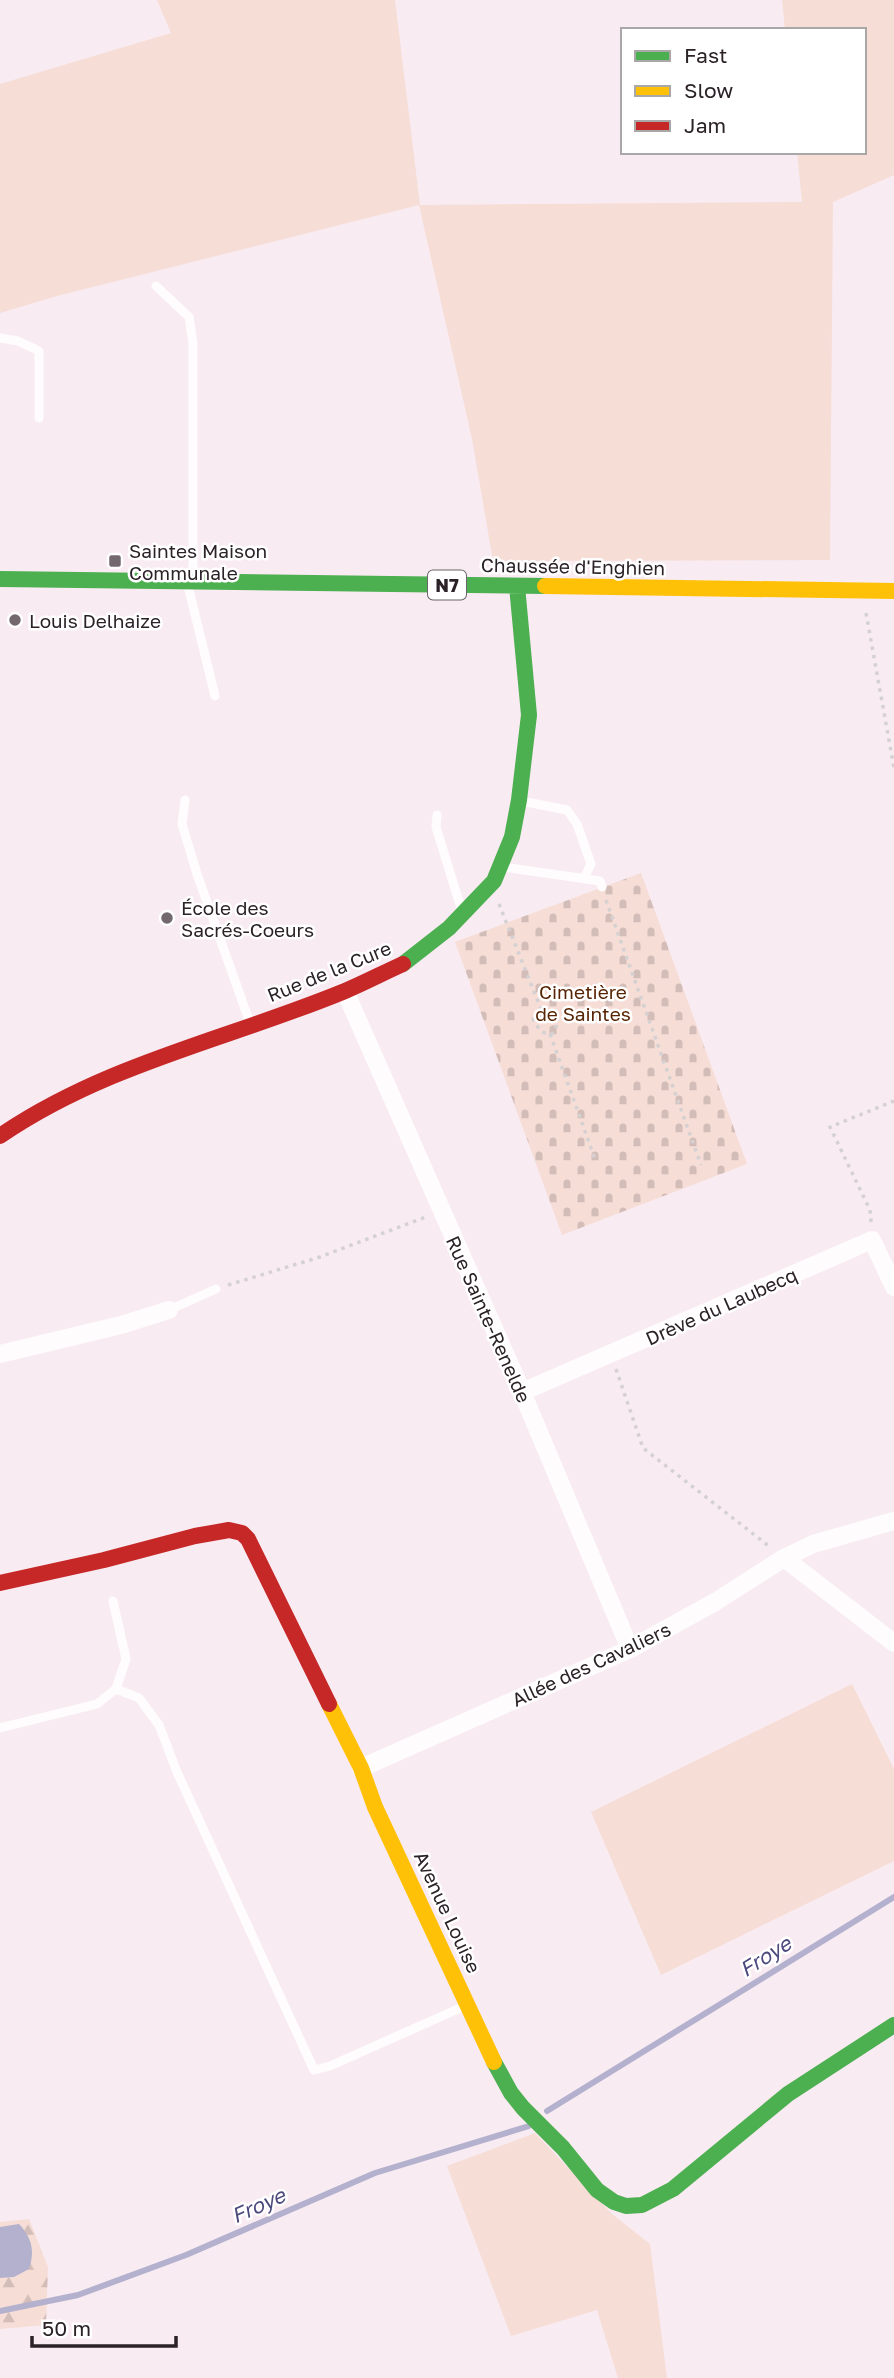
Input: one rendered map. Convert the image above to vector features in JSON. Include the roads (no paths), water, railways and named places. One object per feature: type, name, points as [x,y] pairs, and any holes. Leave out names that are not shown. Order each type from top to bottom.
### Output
[{"type":"street","name":"Chaussée d'Enghien","points":[[0,579],[894,591]]},
{"type":"street","name":"Rue de la Cure","points":[[0,1136],[35,1112],[99,1080],[345,990],[406,962],[449,928],[488,887],[501,867],[512,837],[529,715],[517,586]]},
{"type":"street","name":"Rue Sainte-Renelde","points":[[345,990],[522,1392],[630,1649]]},
{"type":"street","name":"Drève du Laubecq","points":[[522,1392],[872,1240],[894,1287]]},
{"type":"street","points":[[0,1354],[121,1325],[169,1310]]},
{"type":"street","name":"Allée des Cavaliers","points":[[361,1768],[630,1649],[813,1544],[894,1521]]},
{"type":"street","name":"Avenue Louise","points":[[0,1583],[104,1560],[195,1535],[229,1530],[242,1533],[248,1539],[361,1768],[375,1807],[482,2039],[511,2093],[563,2148],[597,2190],[614,2202],[626,2206],[642,2205],[673,2189],[788,2094],[894,2025]]},
{"type":"street","points":[[785,1558],[894,1643]]},
{"type":"lane","points":[[156,286],[189,317],[193,343],[190,580],[215,696]]},
{"type":"lane","points":[[0,338],[18,341],[39,351],[39,418]]},
{"type":"lane","points":[[185,800],[182,824],[251,1025]]},
{"type":"lane","points":[[519,800],[567,810],[577,824],[591,864],[584,878]]},
{"type":"lane","points":[[437,814],[436,827],[460,905],[466,910]]},
{"type":"lane","points":[[501,867],[600,881],[602,887]]},
{"type":"lane","points":[[169,1310],[216,1289]]},
{"type":"lane","points":[[0,1728],[97,1704],[116,1689],[127,1659],[113,1601]]},
{"type":"lane","points":[[116,1689],[139,1698],[159,1725],[177,1772],[314,2070],[330,2066],[467,2004]]},
{"type":"waterway","name":"Froye","points":[[547,2111],[894,1897]]},
{"type":"waterway","name":"Froye","points":[[0,2311],[78,2295],[186,2255],[375,2173],[529,2126]]},
{"type":"place","name":"Saintes Maison Communale","points":[[115,561]]},
{"type":"place","name":"Louis Delhaize","points":[[15,620]]},
{"type":"place","name":"École des Sacrés-Coeurs","points":[[167,918]]},
{"type":"park label","name":"Cimetière de Saintes","points":[[583,1002]]}]
